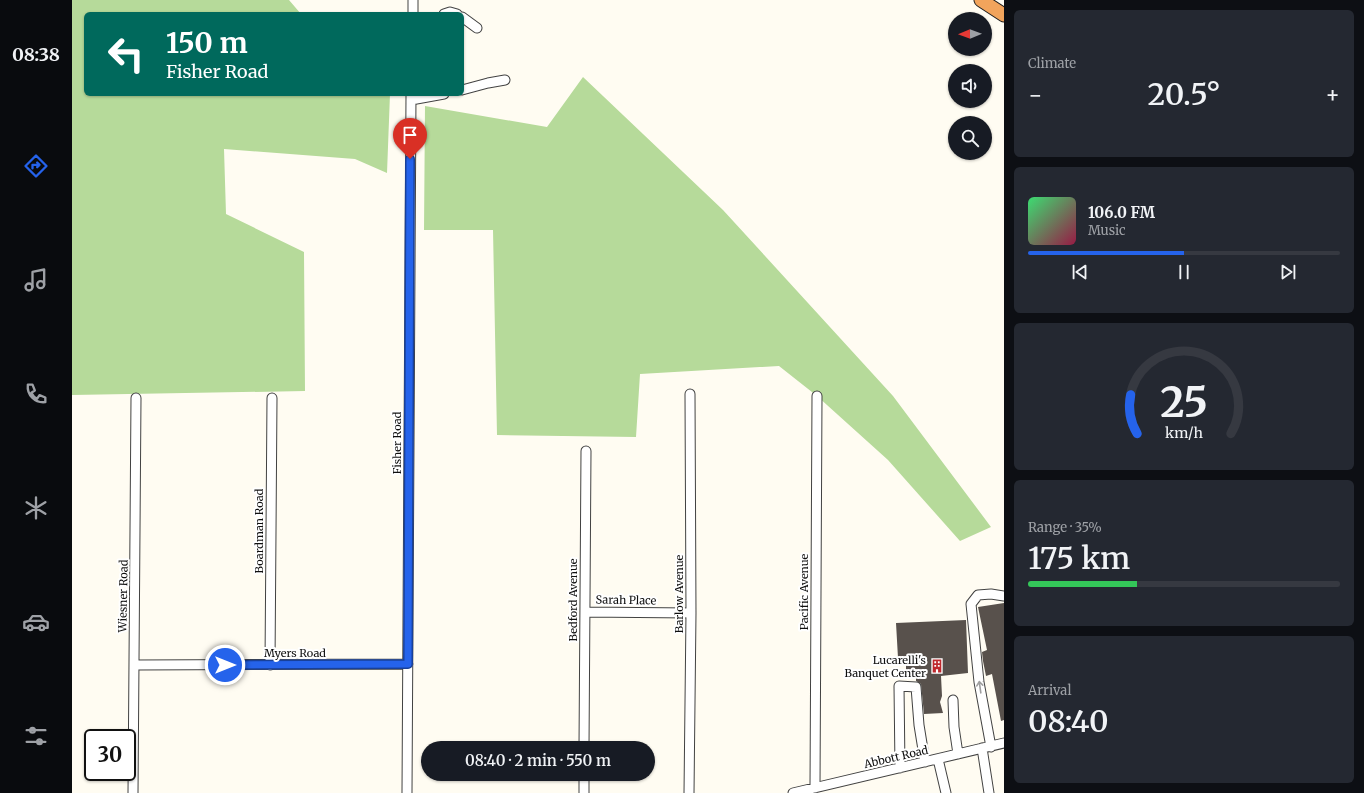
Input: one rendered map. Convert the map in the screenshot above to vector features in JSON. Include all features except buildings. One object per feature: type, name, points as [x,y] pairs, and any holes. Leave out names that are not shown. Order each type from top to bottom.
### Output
[{"type":"highway","points":[[982,0],[1004,15]]},
{"type":"street","points":[[413,0],[413,12]]},
{"type":"street","points":[[464,18],[477,28]]},
{"type":"street","points":[[464,89],[488,82],[505,80]]},
{"type":"street","points":[[411,97],[422,96]]},
{"type":"street","name":"Fisher Road","points":[[407,793],[411,97]]},
{"type":"street","name":"Barlow Avenue","points":[[689,793],[691,613],[690,394]]},
{"type":"street","name":"Pacific Avenue","points":[[817,396],[822,789]]},
{"type":"street","name":"Wiesner Road","points":[[133,793],[136,398]]},
{"type":"street","name":"Boardman Road","points":[[270,665],[272,398]]},
{"type":"street","name":"Bedford Avenue","points":[[584,741],[586,451]]},
{"type":"street","points":[[989,793],[986,725],[979,682],[971,604],[978,595],[991,594],[1004,596]]},
{"type":"street","name":"Sarah Place","points":[[585,612],[691,613]]},
{"type":"street","name":"Myers Road","points":[[135,665],[408,664]]},
{"type":"street","points":[[900,768],[899,686],[916,687],[919,725],[925,762]]},
{"type":"street","points":[[953,700],[954,727],[958,754]]},
{"type":"street","name":"Abbott Road","points":[[793,793],[822,789],[900,768],[1004,743]]},
{"type":"street","points":[[938,759],[946,793]]},
{"type":"street","points":[[584,781],[584,793]]},
{"type":"green space","points":[[72,0],[289,0],[299,12],[84,12],[84,96],[390,96],[387,173],[355,159],[224,149],[226,214],[304,252],[305,391],[72,395]]},
{"type":"green space","points":[[583,77],[723,210],[893,396],[991,527],[960,541],[888,460],[817,396],[779,366],[640,374],[636,437],[497,435],[493,230],[424,230],[425,106],[547,127]]},
{"type":"place","name":"Lucarelli's Banquet Center","points":[[937,666]]},
{"type":"route","points":[[225,665],[408,664],[410,159]]}]
